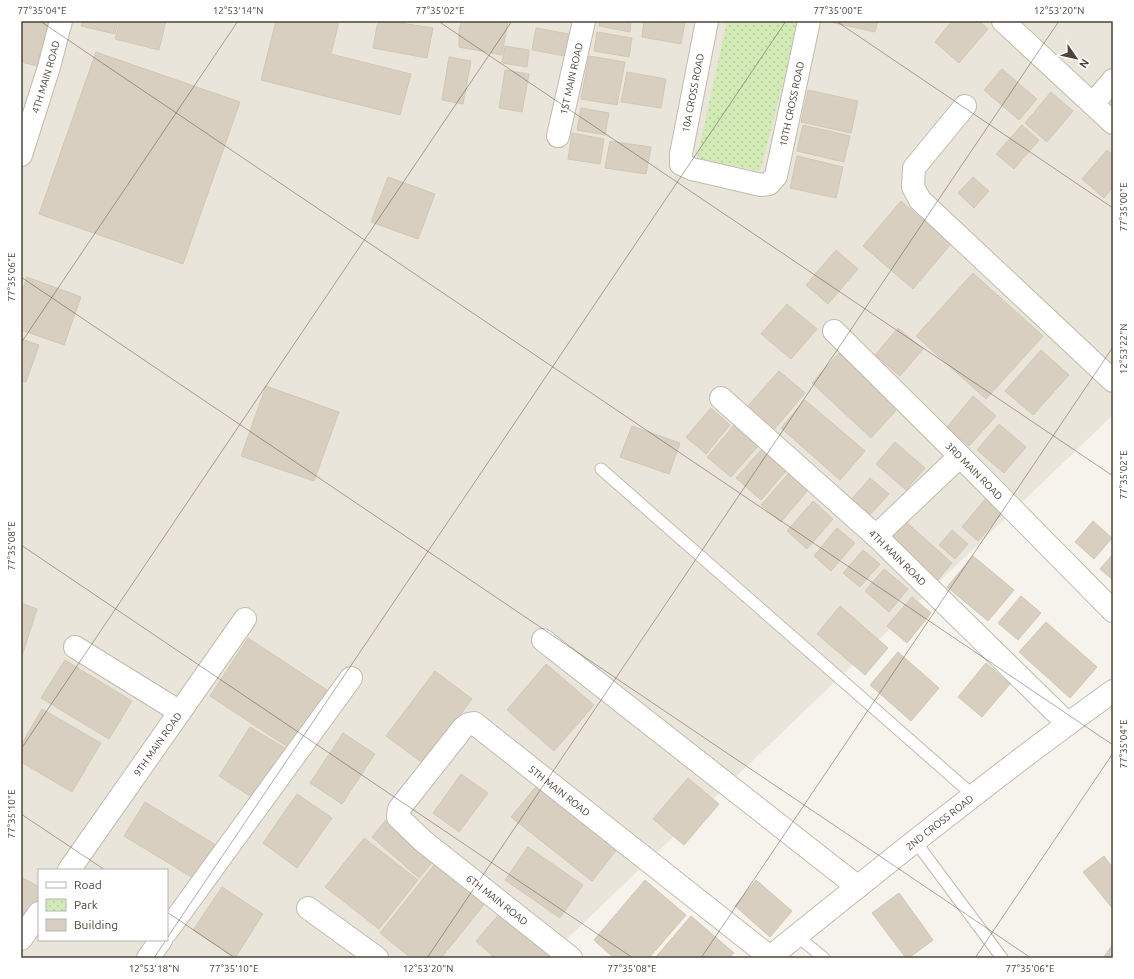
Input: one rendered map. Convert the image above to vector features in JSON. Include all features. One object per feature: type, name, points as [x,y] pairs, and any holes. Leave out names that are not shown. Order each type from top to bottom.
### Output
[{"type":"street","name":"4TH MAIN ROAD","points":[[21,155],[49,67],[61,21]]},
{"type":"street","name":"1ST MAIN ROAD","points":[[558,136],[584,21]]},
{"type":"street","name":"10A CROSS ROAD","points":[[707,21],[680,154],[681,164],[692,169],[762,184],[770,184]]},
{"type":"street","name":"10TH CROSS ROAD","points":[[770,184],[776,176],[808,21]]},
{"type":"street","points":[[1007,25],[1113,123]]},
{"type":"street","points":[[1093,104],[1113,80]]},
{"type":"street","points":[[965,106],[914,168],[913,186],[920,200],[1113,381]]},
{"type":"street","name":"3RD MAIN ROAD","points":[[834,331],[1113,611]]},
{"type":"street","name":"4TH MAIN ROAD","points":[[721,398],[876,536],[1068,724]]},
{"type":"street","points":[[876,536],[960,456]]},
{"type":"street","name":"9TH MAIN ROAD","points":[[70,869],[245,619]]},
{"type":"street","points":[[543,640],[858,887]]},
{"type":"street","points":[[75,647],[180,712]]},
{"type":"street","points":[[168,930],[351,678]]},
{"type":"street","name":"2ND CROSS ROAD","points":[[769,957],[915,841],[1068,724],[1113,692]]},
{"type":"street","name":"5TH MAIN ROAD","points":[[423,841],[398,817],[399,809],[463,728],[468,724],[474,723],[769,957]]},
{"type":"street","name":"6TH MAIN ROAD","points":[[423,841],[571,958]]},
{"type":"street","points":[[308,908],[377,958]]},
{"type":"street","points":[[21,939],[38,914]]},
{"type":"street","points":[[148,958],[160,941]]},
{"type":"lane","points":[[601,469],[974,796]]},
{"type":"lane","points":[[915,841],[1002,958]]},
{"type":"lane","points":[[796,936],[824,958]]},
{"type":"shaded area","points":[[21,21],[1113,21],[1113,415],[547,958],[21,958]]},
{"type":"green space","points":[[727,21],[799,21],[760,171],[697,158]]},
{"type":"building","points":[[21,21],[49,21],[37,66],[21,62]]},
{"type":"building","points":[[82,21],[118,21],[115,34],[81,26]]},
{"type":"building","points":[[120,21],[166,21],[159,50],[115,39]]},
{"type":"building","points":[[276,21],[339,21],[331,54],[411,74],[400,115],[261,80]]},
{"type":"building","points":[[378,21],[388,21],[433,28],[427,58],[373,48]]},
{"type":"building","points":[[462,21],[508,21],[502,55],[459,47],[459,29]]},
{"type":"building","points":[[600,21],[631,21],[630,32],[599,26]]},
{"type":"building","points":[[644,21],[685,21],[681,44],[642,37]]},
{"type":"building","points":[[826,21],[878,21],[875,32]]},
{"type":"building","points":[[952,21],[979,21],[988,29],[959,63],[935,42]]},
{"type":"building","points":[[536,28],[575,35],[571,57],[532,50]]},
{"type":"building","points":[[597,32],[632,38],[629,57],[594,51]]},
{"type":"building","points":[[505,46],[529,50],[527,67],[502,63]]},
{"type":"building","points":[[96,52],[240,102],[183,264],[39,214]]},
{"type":"building","points":[[589,56],[625,62],[617,105],[581,99]]},
{"type":"building","points":[[449,57],[471,61],[463,104],[442,100]]},
{"type":"building","points":[[1002,69],[1037,99],[1019,120],[984,90]]},
{"type":"building","points":[[505,70],[529,74],[522,112],[499,108]]},
{"type":"building","points":[[627,72],[666,79],[661,108],[621,102]]},
{"type":"building","points":[[808,90],[858,101],[851,133],[801,122]]},
{"type":"building","points":[[1051,92],[1073,111],[1047,142],[1025,123]]},
{"type":"building","points":[[581,108],[609,113],[605,135],[577,130]]},
{"type":"building","points":[[803,125],[850,136],[844,162],[797,151]]},
{"type":"building","points":[[1022,125],[1039,140],[1014,169],[996,154]]},
{"type":"building","points":[[572,133],[604,139],[600,164],[568,159]]},
{"type":"building","points":[[610,141],[651,147],[646,174],[605,168]]},
{"type":"building","points":[[1107,150],[1113,155],[1113,187],[1104,198],[1082,179]]},
{"type":"building","points":[[797,156],[843,167],[836,198],[790,188]]},
{"type":"building","points":[[388,177],[435,194],[418,239],[371,222]]},
{"type":"building","points":[[973,177],[989,191],[974,208],[958,193]]},
{"type":"building","points":[[901,201],[951,244],[913,289],[863,246]]},
{"type":"building","points":[[836,250],[858,269],[828,304],[806,285]]},
{"type":"building","points":[[973,273],[1043,336],[986,399],[916,336]]},
{"type":"building","points":[[27,277],[81,297],[64,345],[21,330],[21,295]]},
{"type":"building","points":[[787,304],[817,329],[791,359],[761,334]]},
{"type":"building","points":[[898,328],[923,349],[900,376],[875,355]]},
{"type":"building","points":[[21,339],[39,345],[26,382],[21,381]]},
{"type":"building","points":[[1041,350],[1069,375],[1033,415],[1005,391]]},
{"type":"building","points":[[839,353],[898,408],[871,438],[812,383]]},
{"type":"building","points":[[779,371],[805,393],[772,432],[745,409]]},
{"type":"building","points":[[266,386],[339,412],[314,481],[241,456]]},
{"type":"building","points":[[973,396],[996,416],[969,446],[947,427]]},
{"type":"building","points":[[805,400],[865,451],[840,480],[781,428]]},
{"type":"building","points":[[711,408],[730,425],[706,454],[686,437]]},
{"type":"building","points":[[735,424],[759,445],[731,477],[707,457]]},
{"type":"building","points":[[999,424],[1026,447],[1004,473],[977,450]]},
{"type":"building","points":[[632,426],[680,443],[669,474],[620,457]]},
{"type":"building","points":[[895,442],[925,468],[906,490],[876,464]]},
{"type":"building","points":[[761,450],[786,471],[761,500],[736,478]]},
{"type":"building","points":[[789,473],[808,490],[781,522],[761,505]]},
{"type":"building","points":[[870,478],[889,494],[869,516],[851,500]]},
{"type":"building","points":[[986,498],[1003,512],[978,541],[962,527]]},
{"type":"building","points":[[813,501],[833,519],[807,549],[787,531]]},
{"type":"building","points":[[905,521],[952,563],[937,581],[889,540]]},
{"type":"building","points":[[1093,521],[1112,538],[1094,559],[1075,542]]},
{"type":"building","points":[[837,528],[855,543],[831,571],[814,556]]},
{"type":"building","points":[[952,530],[968,544],[955,559],[939,545]]},
{"type":"building","points":[[863,550],[880,564],[860,587],[843,573]]},
{"type":"building","points":[[1113,554],[1113,580],[1100,569]]},
{"type":"building","points":[[973,556],[1014,590],[988,621],[947,587]]},
{"type":"building","points":[[884,569],[908,589],[889,612],[865,591]]},
{"type":"building","points":[[1021,596],[1041,613],[1018,640],[998,623]]},
{"type":"building","points":[[912,597],[931,613],[907,643],[887,626]]},
{"type":"building","points":[[21,603],[37,609],[21,659]]},
{"type":"building","points":[[840,606],[888,648],[865,675],[817,634]]},
{"type":"building","points":[[1046,622],[1097,667],[1070,698],[1019,652]]},
{"type":"building","points":[[248,638],[327,690],[289,748],[210,696]]},
{"type":"building","points":[[898,652],[939,688],[911,721],[870,685]]},
{"type":"building","points":[[65,660],[132,701],[109,739],[41,698]]},
{"type":"building","points":[[986,663],[1010,684],[982,717],[958,697]]},
{"type":"building","points":[[546,664],[594,705],[554,751],[507,710]]},
{"type":"building","points":[[435,671],[472,699],[424,764],[386,736]]},
{"type":"building","points":[[42,709],[101,743],[72,792],[21,762],[21,745]]},
{"type":"building","points":[[250,727],[288,750],[256,800],[219,776]]},
{"type":"building","points":[[343,733],[375,754],[342,804],[310,783]]},
{"type":"building","points":[[461,774],[488,793],[459,832],[433,813]]},
{"type":"building","points":[[688,778],[719,804],[684,845],[653,819]]},
{"type":"building","points":[[539,783],[619,847],[592,881],[511,817]]},
{"type":"building","points":[[297,794],[332,818],[297,868],[263,843]]},
{"type":"building","points":[[145,802],[219,847],[198,881],[124,836]]},
{"type":"building","points":[[389,816],[437,857],[419,878],[372,837]]},
{"type":"building","points":[[364,838],[418,880],[379,929],[325,887]]},
{"type":"building","points":[[528,847],[583,885],[560,918],[505,880]]},
{"type":"building","points":[[1104,856],[1113,868],[1113,909],[1083,872]]},
{"type":"building","points":[[438,860],[487,901],[441,958],[411,958],[380,933]]},
{"type":"building","points":[[21,877],[38,886],[38,903],[22,931]]},
{"type":"building","points":[[645,880],[686,915],[649,958],[614,958],[594,940]]},
{"type":"building","points":[[756,880],[792,911],[770,937],[735,906]]},
{"type":"building","points":[[222,887],[263,914],[235,958],[193,930]]},
{"type":"building","points":[[899,893],[933,940],[909,958],[906,958],[872,913]]},
{"type":"building","points":[[501,912],[553,958],[495,958],[476,941]]},
{"type":"building","points":[[691,916],[734,953],[729,958],[655,958]]},
{"type":"building","points":[[1113,944],[1113,958],[1103,958]]}]
